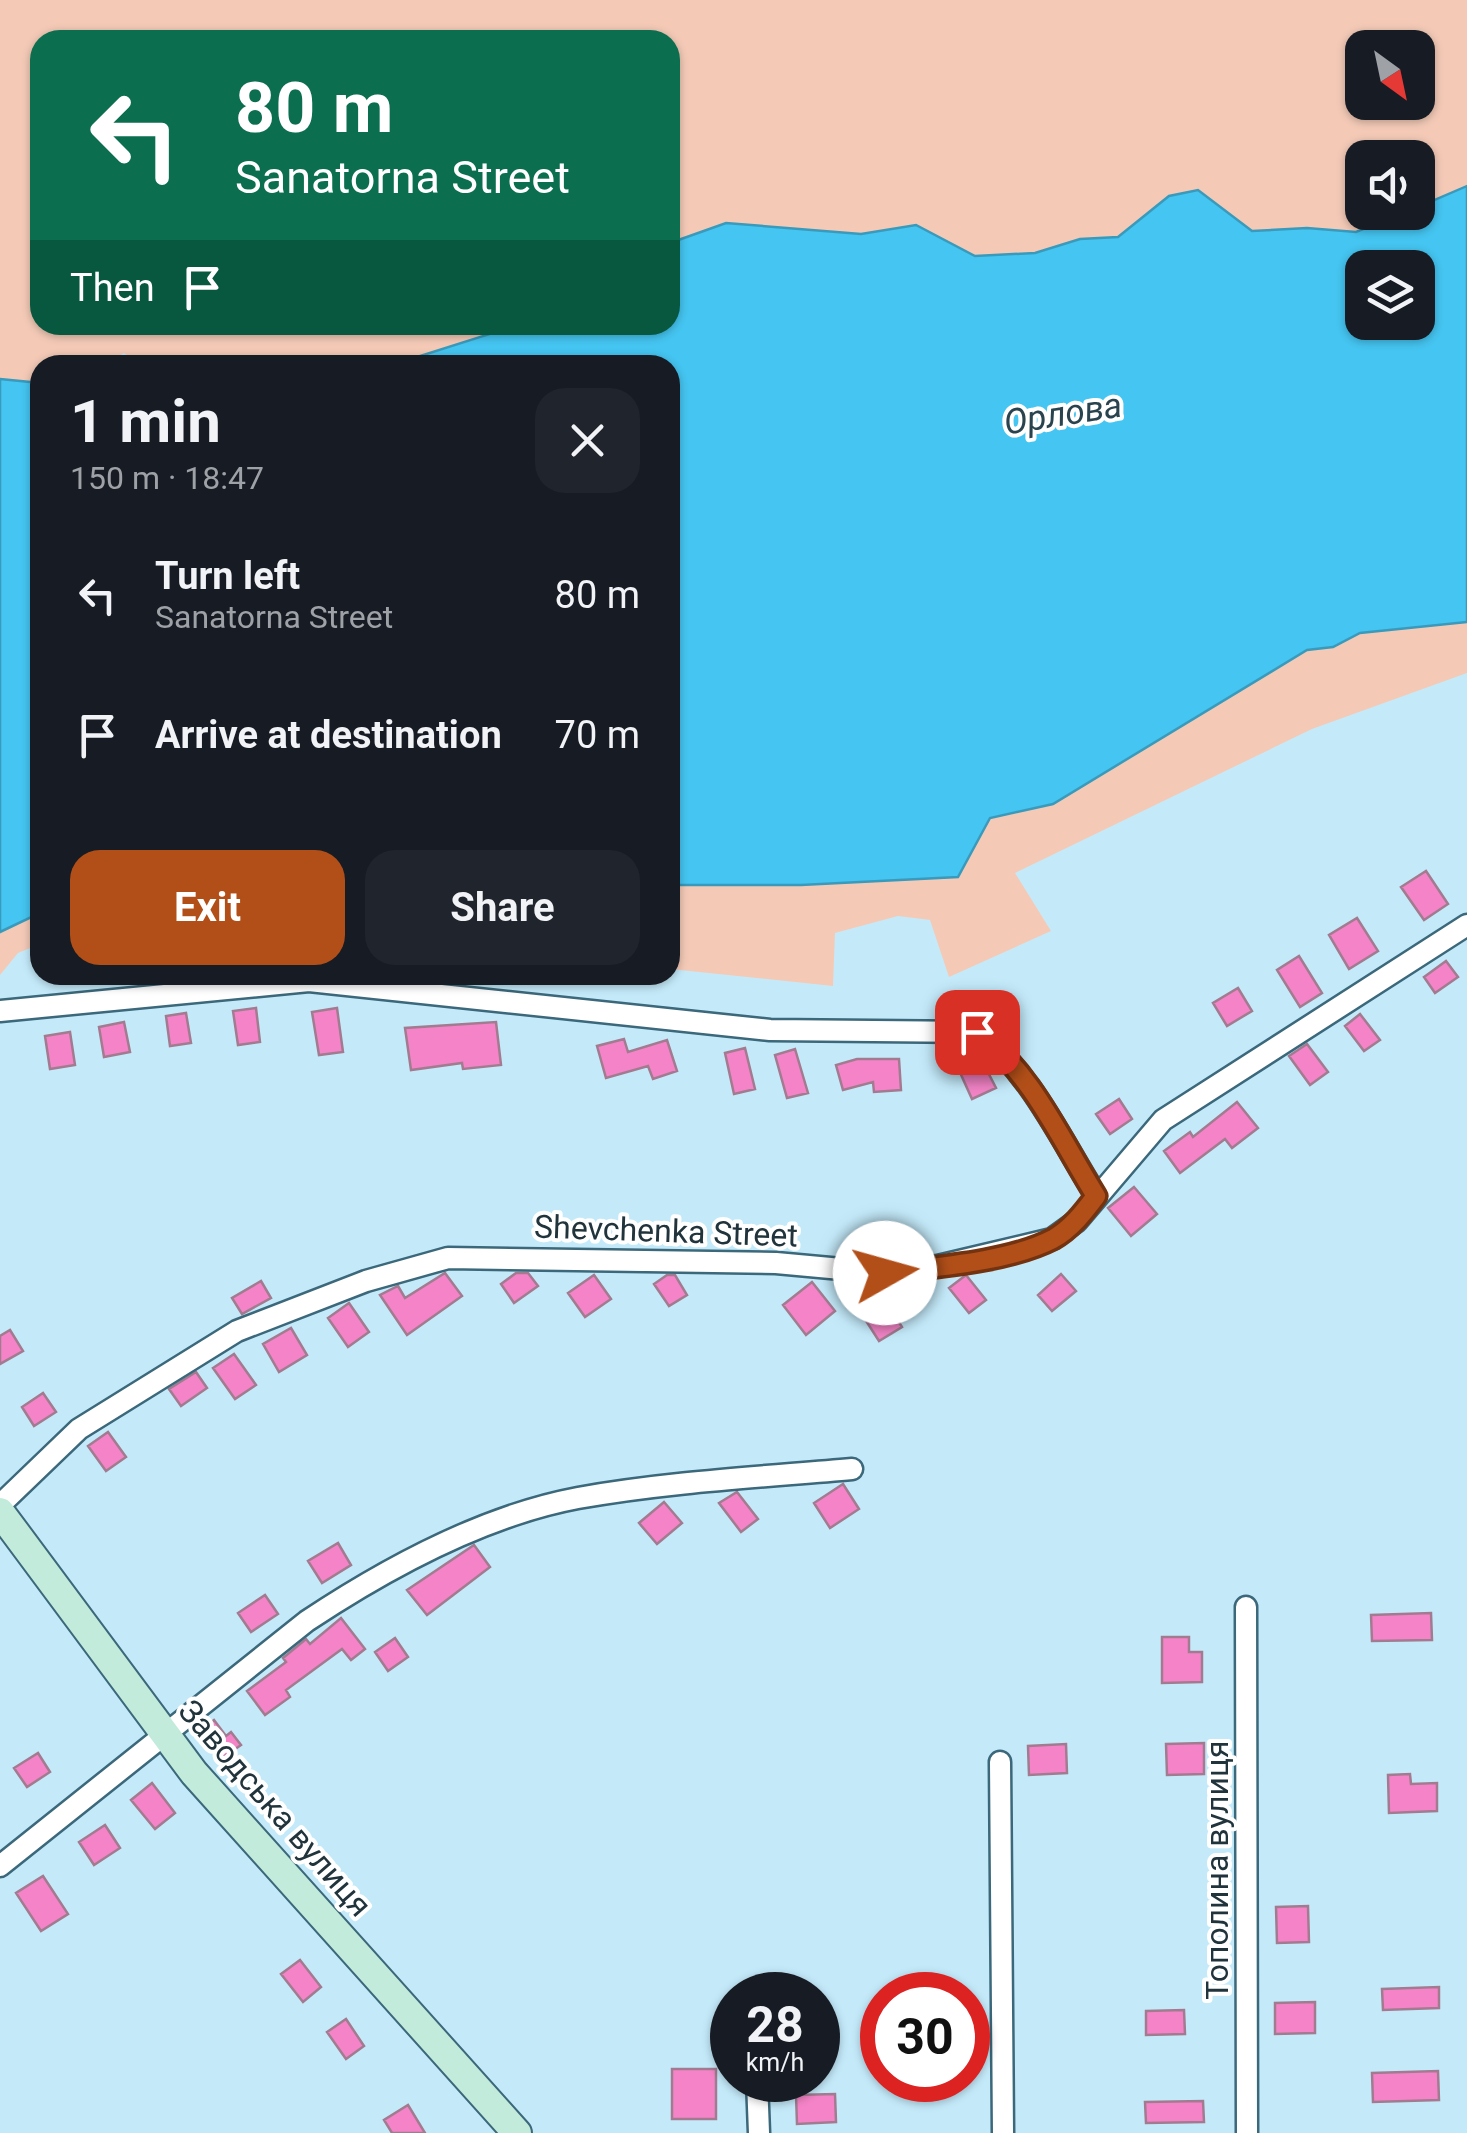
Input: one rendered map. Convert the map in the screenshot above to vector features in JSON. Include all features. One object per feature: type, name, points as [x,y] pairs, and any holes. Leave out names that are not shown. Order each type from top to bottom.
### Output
[{"type":"street","name":"Shevchenka Street","points":[[0,1508],[79,1429],[238,1332],[366,1280],[448,1258],[495,1255],[903,1271],[1025,1248],[1052,1239],[1076,1221],[1163,1120],[1467,924]]},
{"type":"street","points":[[0,1011],[268,985]]},
{"type":"street","points":[[347,985],[770,1030],[977,1032],[1000,1048],[1017,1070],[1096,1196]]},
{"type":"street","points":[[0,1866],[307,1622],[359,1587],[507,1518],[576,1498],[852,1469]]},
{"type":"street","name":"Заводська вулиця","points":[[0,1508],[165,1736],[279,1871],[517,2133]]},
{"type":"street","name":"Тополина вулиця","points":[[1246,1607],[1247,2133]]},
{"type":"street","points":[[1000,1762],[1002,2133]]},
{"type":"street","points":[[758,2102],[759,2133]]},
{"type":"shaded area","points":[[0,0],[1467,0],[1467,186],[1435,200],[1435,140],[1345,140],[1345,230],[1361,230],[1356,232],[1307,228],[1252,232],[1198,190],[1169,196],[1118,237],[1080,239],[1035,253],[975,256],[915,225],[861,234],[726,223],[680,239],[680,30],[30,30],[30,335],[486,335],[423,355],[30,355],[30,382],[0,379]]},
{"type":"shaded area","points":[[1467,622],[1467,673],[1312,729],[1015,873],[1051,931],[949,977],[930,920],[898,916],[835,933],[833,986],[680,970],[680,885],[801,885],[990,818],[1054,804],[1307,650],[1333,647],[1360,633]]},
{"type":"shaded area","points":[[30,918],[30,948],[18,953],[0,975],[0,932]]},
{"type":"water","name":"Орлова","points":[[1467,186],[1467,622],[1360,633],[1333,647],[1307,650],[1053,804],[990,818],[958,877],[801,885],[680,885],[680,355],[423,355],[486,335],[680,335],[680,239],[726,223],[861,234],[916,225],[975,256],[1035,253],[1080,239],[1118,237],[1169,196],[1198,190],[1252,231],[1307,228],[1356,232],[1435,230],[1435,200]]},
{"type":"water","points":[[0,379],[30,382],[30,918],[0,932]]},
{"type":"building","points":[[1426,871],[1448,904],[1424,920],[1401,887]]},
{"type":"building","points":[[1357,918],[1378,951],[1349,969],[1329,935]]},
{"type":"building","points":[[1299,956],[1322,993],[1300,1007],[1277,970]]},
{"type":"building","points":[[1446,961],[1458,977],[1435,993],[1424,977]]},
{"type":"building","points":[[1238,988],[1252,1011],[1227,1026],[1213,1003]]},
{"type":"building","points":[[256,1008],[260,1042],[238,1045],[233,1011]]},
{"type":"building","points":[[337,1008],[343,1052],[319,1055],[312,1012]]},
{"type":"building","points":[[186,1013],[191,1043],[170,1046],[166,1016]]},
{"type":"building","points":[[1360,1014],[1380,1040],[1364,1051],[1345,1026]]},
{"type":"building","points":[[124,1022],[130,1052],[104,1057],[99,1027]]},
{"type":"building","points":[[496,1022],[501,1065],[463,1069],[462,1063],[411,1070],[405,1028]]},
{"type":"building","points":[[70,1032],[75,1065],[50,1069],[45,1036]]},
{"type":"building","points":[[624,1039],[628,1052],[667,1040],[677,1071],[653,1079],[648,1066],[606,1078],[597,1046]]},
{"type":"building","points":[[1307,1044],[1328,1072],[1310,1085],[1289,1056]]},
{"type":"building","points":[[745,1048],[755,1089],[734,1094],[725,1053]]},
{"type":"building","points":[[795,1049],[808,1093],[787,1098],[775,1055]]},
{"type":"building","points":[[976,1049],[996,1088],[972,1099],[954,1059]]},
{"type":"building","points":[[857,1059],[899,1059],[901,1090],[874,1092],[873,1082],[843,1090],[836,1065]]},
{"type":"building","points":[[1119,1099],[1132,1119],[1110,1134],[1096,1114]]},
{"type":"building","points":[[1237,1102],[1258,1128],[1232,1148],[1225,1139],[1180,1173],[1164,1151],[1190,1132],[1193,1137]]},
{"type":"building","points":[[1134,1187],[1157,1214],[1131,1236],[1108,1208]]},
{"type":"building","points":[[445,1273],[462,1296],[407,1335],[380,1295],[398,1286],[405,1298]]},
{"type":"building","points":[[516,1273],[528,1273],[538,1286],[514,1303],[501,1284]]},
{"type":"building","points":[[1061,1274],[1076,1291],[1052,1311],[1038,1295]]},
{"type":"building","points":[[594,1275],[611,1299],[585,1317],[568,1293]]},
{"type":"building","points":[[667,1275],[675,1275],[687,1295],[669,1306],[654,1284]]},
{"type":"building","points":[[966,1275],[986,1300],[969,1313],[949,1288]]},
{"type":"building","points":[[261,1281],[271,1298],[242,1314],[232,1298]]},
{"type":"building","points":[[812,1282],[835,1311],[806,1335],[783,1305]]},
{"type":"building","points":[[886,1301],[902,1327],[879,1341],[863,1316]]},
{"type":"building","points":[[349,1303],[369,1332],[348,1347],[328,1318]]},
{"type":"building","points":[[291,1328],[307,1355],[279,1372],[263,1344]]},
{"type":"building","points":[[10,1330],[23,1351],[0,1364],[0,1336]]},
{"type":"building","points":[[234,1354],[256,1385],[235,1399],[213,1368]]},
{"type":"building","points":[[196,1372],[207,1388],[181,1406],[169,1389]]},
{"type":"building","points":[[43,1393],[56,1412],[34,1426],[22,1407]]},
{"type":"building","points":[[108,1432],[126,1457],[106,1471],[88,1446]]},
{"type":"building","points":[[843,1484],[859,1509],[830,1528],[814,1503]]},
{"type":"building","points":[[737,1492],[758,1519],[741,1532],[719,1503]]},
{"type":"building","points":[[664,1502],[682,1523],[657,1544],[639,1523]]},
{"type":"building","points":[[338,1543],[351,1565],[322,1583],[308,1561]]},
{"type":"building","points":[[474,1545],[490,1567],[427,1615],[407,1590]]},
{"type":"building","points":[[265,1595],[278,1614],[251,1632],[238,1613]]},
{"type":"building","points":[[1431,1613],[1432,1640],[1372,1641],[1371,1615]]},
{"type":"building","points":[[341,1618],[365,1649],[351,1660],[342,1649],[286,1690],[290,1697],[265,1715],[247,1691],[286,1662],[283,1658],[306,1639],[310,1644]]},
{"type":"building","points":[[1162,1637],[1189,1637],[1189,1652],[1202,1652],[1202,1682],[1162,1683]]},
{"type":"building","points":[[395,1638],[408,1657],[388,1671],[375,1652]]},
{"type":"building","points":[[214,1720],[226,1736],[231,1732],[241,1745],[221,1759],[200,1731]]},
{"type":"building","points":[[1204,1743],[1204,1774],[1167,1775],[1166,1744]]},
{"type":"building","points":[[1066,1744],[1067,1773],[1029,1775],[1028,1746]]},
{"type":"building","points":[[38,1753],[50,1772],[27,1787],[14,1768]]},
{"type":"building","points":[[1410,1774],[1411,1784],[1437,1783],[1437,1811],[1389,1813],[1388,1775]]},
{"type":"building","points":[[152,1783],[175,1813],[155,1829],[131,1800]]},
{"type":"building","points":[[105,1825],[120,1848],[94,1865],[79,1842]]},
{"type":"building","points":[[43,1876],[68,1914],[41,1931],[16,1893]]},
{"type":"building","points":[[1308,1906],[1309,1942],[1277,1943],[1276,1907]]},
{"type":"building","points":[[300,1960],[321,1987],[303,2002],[281,1974]]},
{"type":"building","points":[[1439,1987],[1439,2008],[1383,2010],[1382,1989]]},
{"type":"building","points":[[1315,2002],[1315,2033],[1275,2034],[1275,2003]]},
{"type":"building","points":[[1184,2010],[1185,2034],[1146,2035],[1146,2011]]},
{"type":"building","points":[[346,2019],[364,2046],[346,2059],[327,2032]]},
{"type":"building","points":[[672,2069],[710,2069],[710,2102],[716,2102],[716,2119],[672,2119]]},
{"type":"building","points":[[1438,2071],[1439,2100],[1373,2102],[1372,2073]]},
{"type":"building","points":[[1203,2101],[1204,2122],[1146,2123],[1145,2102]]},
{"type":"building","points":[[796,2102],[835,2102],[836,2122],[797,2124]]},
{"type":"building","points":[[408,2105],[425,2133],[392,2133],[384,2120]]},
{"type":"route","points":[[885,1273],[938,1266],[1052,1239],[1076,1221],[1096,1196],[1017,1070],[1000,1048],[977,1032]]}]
